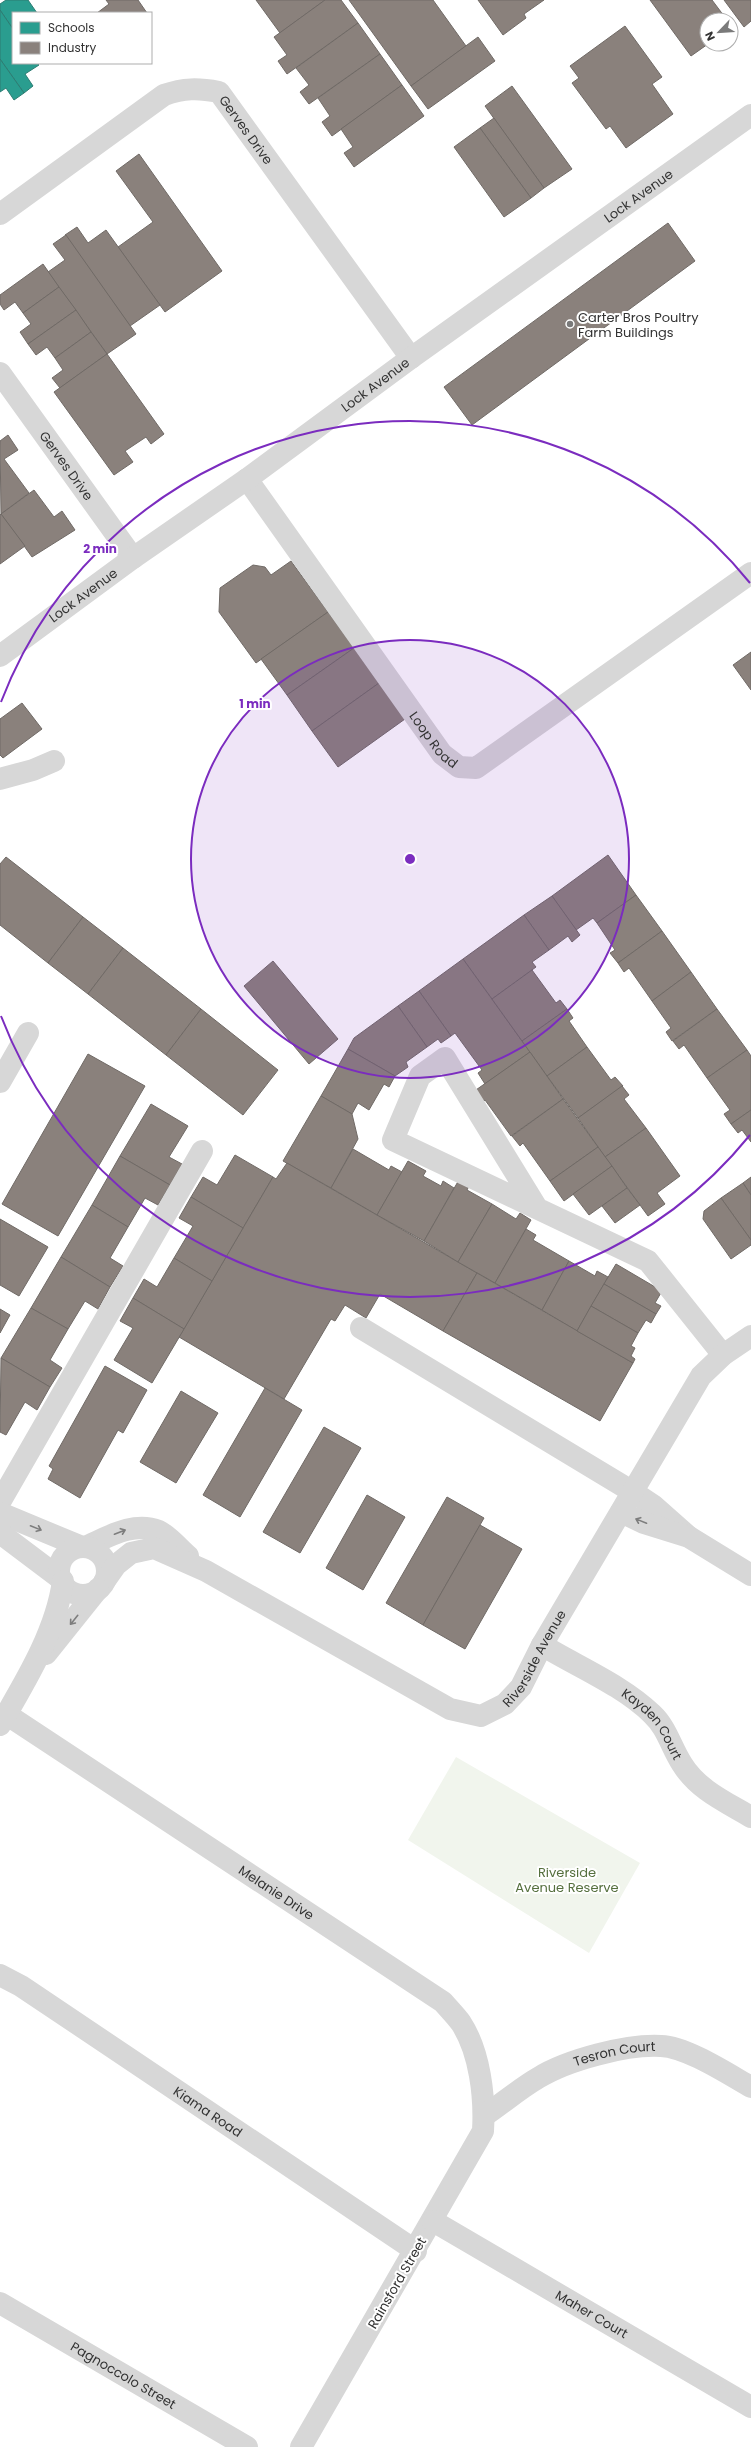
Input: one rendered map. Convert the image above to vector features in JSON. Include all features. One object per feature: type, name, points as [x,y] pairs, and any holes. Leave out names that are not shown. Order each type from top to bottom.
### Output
[{"type":"street","name":"Gerves Drive","points":[[0,214],[164,94],[184,88],[200,88],[219,92],[410,358]]},
{"type":"street","name":"Lock Avenue","points":[[0,656],[133,558],[247,479],[410,358],[749,122]]},
{"type":"street","name":"Gerves Drive","points":[[0,373],[133,558]]},
{"type":"street","name":"Loop Road","points":[[247,479],[442,754],[459,767],[476,768],[751,573]]},
{"type":"street","points":[[0,779],[33,770],[54,761]]},
{"type":"street","points":[[0,1082],[28,1033]]},
{"type":"street","points":[[537,1208],[445,1058],[420,1076],[393,1140],[648,1261],[723,1355]]},
{"type":"street","points":[[0,1502],[202,1151]]},
{"type":"street","points":[[361,1328],[633,1492],[654,1506],[689,1537],[751,1574]]},
{"type":"street","name":"Riverside Avenue","points":[[27,1678],[101,1586],[116,1565],[131,1553],[154,1548],[206,1571],[450,1709],[481,1716],[505,1704],[521,1687],[542,1644],[701,1376],[723,1355],[751,1336]]},
{"type":"street","points":[[621,1512],[644,1523],[689,1537]]},
{"type":"street","points":[[0,1513],[98,1552],[104,1558],[107,1574],[101,1586],[91,1593],[76,1593],[69,1589],[62,1580],[0,1533]]},
{"type":"street","name":"Riverside Avenue","points":[[83,1547],[124,1530],[141,1527],[160,1532],[206,1571]]},
{"type":"street","points":[[3,1720],[27,1678],[57,1610],[62,1580],[60,1571],[64,1557],[70,1551],[83,1547]]},
{"type":"street","name":"Kayden Court","points":[[542,1644],[645,1707],[663,1727],[681,1762],[693,1778],[710,1793],[751,1817]]},
{"type":"street","name":"Melanie Drive","points":[[3,1720],[443,2002],[461,2023],[472,2045],[478,2070],[484,2116]]},
{"type":"street","name":"Kiama Road","points":[[0,1975],[21,1986],[416,2251]]},
{"type":"street","name":"Tesron Court","points":[[484,2116],[539,2077],[563,2066],[611,2050],[661,2046],[701,2058],[751,2087]]},
{"type":"street","name":"Rainsford Street","points":[[302,2447],[433,2221],[482,2131],[484,2116]]},
{"type":"street","name":"Maher Court","points":[[433,2221],[751,2407]]},
{"type":"street","name":"Pagnoccolo Street","points":[[0,2303],[248,2447]]},
{"type":"green space","name":"Riverside Avenue Reserve","points":[[456,1757],[640,1863],[589,1953],[408,1840]]},
{"type":"building: Schools","points":[[6,0],[28,0],[36,12],[12,12],[12,28],[0,10],[0,4]]},
{"type":"building: Schools","points":[[0,10],[12,28],[12,64],[39,65],[25,74],[33,86],[24,93],[0,59]]},
{"type":"building: Schools","points":[[0,59],[24,93],[14,100],[6,88],[0,92]]},
{"type":"building: Industry","points":[[106,0],[138,0],[146,12],[98,12],[109,4]]},
{"type":"building: Industry","points":[[256,0],[325,0],[280,33]]},
{"type":"building: Industry","points":[[325,0],[341,0],[358,23],[287,74],[278,61],[287,55],[274,37]]},
{"type":"building: Industry","points":[[349,0],[433,0],[466,46],[411,86]]},
{"type":"building: Industry","points":[[478,0],[544,0],[524,14],[526,18],[503,35]]},
{"type":"building: Industry","points":[[650,0],[712,0],[721,12],[699,12],[699,50],[691,56]]},
{"type":"building: Industry","points":[[724,0],[751,0],[751,21],[744,27],[739,20],[739,12],[733,12]]},
{"type":"building: Industry","points":[[358,23],[380,54],[309,104],[300,92],[309,85],[296,68]]},
{"type":"building: Industry","points":[[625,26],[662,77],[652,84],[673,114],[626,148],[610,126],[606,129],[572,83],[579,78],[570,66]]},
{"type":"building: Industry","points":[[478,37],[495,61],[428,109],[411,86]]},
{"type":"building: Industry","points":[[380,54],[402,85],[332,136],[322,122],[330,116],[318,98]]},
{"type":"building: Industry","points":[[402,85],[424,116],[354,167],[344,153],[353,147],[341,129]]},
{"type":"building: Industry","points":[[512,86],[572,169],[544,188],[485,106]]},
{"type":"building: Industry","points":[[494,118],[544,188],[531,198],[480,128]]},
{"type":"building: Industry","points":[[480,128],[531,198],[504,217],[454,147]]},
{"type":"building: Industry","points":[[139,154],[222,271],[165,312],[118,247],[153,222],[116,171]]},
{"type":"building: Industry","name":"Carter Bros Poultry Farm Buildings","points":[[668,223],[695,261],[472,425],[444,387]]},
{"type":"building: Industry","points":[[77,227],[88,243],[106,230],[160,305],[130,326],[65,235]]},
{"type":"building: Industry","points":[[66,235],[136,334],[107,354],[48,272],[65,260],[53,244]]},
{"type":"building: Industry","points":[[43,264],[59,287],[23,313],[15,302],[4,310],[0,304],[0,295]]},
{"type":"building: Industry","points":[[59,287],[76,310],[28,344],[20,332],[31,324],[23,313]]},
{"type":"building: Industry","points":[[76,310],[91,332],[55,358],[47,347],[36,355],[28,344]]},
{"type":"building: Industry","points":[[91,332],[107,354],[60,388],[52,378],[63,370],[55,358]]},
{"type":"building: Industry","points":[[107,354],[164,434],[151,444],[146,437],[125,451],[133,462],[114,475],[54,392]]},
{"type":"building: Industry","points":[[8,435],[18,450],[4,459],[29,493],[1,514],[0,441]]},
{"type":"building: Industry","points":[[34,490],[54,517],[62,511],[75,530],[32,557],[1,514]]},
{"type":"building: Industry","points":[[1,514],[25,546],[0,564],[0,515]]},
{"type":"building: Industry","points":[[291,561],[328,612],[256,663],[219,612],[220,588],[253,565],[265,567],[271,575]]},
{"type":"building: Industry","points":[[328,612],[354,648],[287,695],[261,659]]},
{"type":"building: Industry","points":[[354,648],[379,683],[312,731],[287,695]]},
{"type":"building: Industry","points":[[751,652],[751,690],[733,665]]},
{"type":"building: Industry","points":[[379,683],[405,719],[338,767],[312,731]]},
{"type":"building: Industry","points":[[22,703],[42,729],[3,758],[0,755],[0,719]]},
{"type":"building: Industry","points":[[608,855],[636,895],[597,923],[593,918],[576,930],[552,896]]},
{"type":"building: Industry","points":[[6,857],[83,917],[48,963],[0,925],[0,864]]},
{"type":"building: Industry","points":[[636,895],[662,931],[618,963],[610,953],[615,950],[597,923]]},
{"type":"building: Industry","points":[[552,896],[580,935],[572,942],[568,936],[549,950],[524,915]]},
{"type":"building: Industry","points":[[524,915],[549,950],[532,962],[536,967],[492,999],[463,959]]},
{"type":"building: Industry","points":[[83,917],[123,948],[88,994],[48,963]]},
{"type":"building: Industry","points":[[662,931],[691,972],[652,1001],[629,968],[624,972],[618,963]]},
{"type":"building: Industry","points":[[123,948],[201,1009],[166,1055],[88,994]]},
{"type":"building: Industry","points":[[463,959],[530,1052],[485,1084],[478,1073],[482,1070],[455,1033],[451,1036],[419,991]]},
{"type":"building: Industry","points":[[273,961],[338,1039],[309,1064],[244,986]]},
{"type":"building: Industry","points":[[532,970],[556,1003],[560,1000],[567,1009],[522,1041],[492,999]]},
{"type":"building: Industry","points":[[691,972],[717,1009],[672,1041],[666,1032],[671,1028],[652,1001]]},
{"type":"building: Industry","points":[[419,991],[451,1036],[441,1043],[438,1039],[427,1047],[398,1006]]},
{"type":"building: Industry","points":[[398,1006],[427,1047],[406,1062],[408,1067],[395,1076],[348,1049],[354,1038]]},
{"type":"building: Industry","points":[[201,1009],[278,1070],[243,1115],[166,1055]]},
{"type":"building: Industry","points":[[567,1009],[573,1018],[569,1021],[587,1047],[547,1076],[522,1041]]},
{"type":"building: Industry","points":[[717,1009],[747,1050],[707,1078],[684,1045],[679,1049],[673,1041]]},
{"type":"building: Industry","points":[[587,1047],[611,1080],[615,1077],[623,1086],[578,1118],[547,1076]]},
{"type":"building: Industry","points":[[348,1049],[395,1076],[389,1087],[384,1084],[369,1110],[358,1103],[352,1114],[321,1096]]},
{"type":"building: Industry","points":[[747,1050],[751,1056],[751,1110],[731,1124],[724,1114],[730,1110],[707,1078]]},
{"type":"building: Industry","points":[[530,1052],[563,1099],[511,1136],[485,1100],[481,1103],[473,1092]]},
{"type":"building: Industry","points":[[88,1054],[145,1086],[58,1236],[2,1204]]},
{"type":"building: Industry","points":[[622,1086],[629,1095],[624,1099],[646,1128],[605,1157],[578,1118]]},
{"type":"building: Industry","points":[[321,1096],[352,1114],[358,1139],[331,1188],[283,1161]]},
{"type":"building: Industry","points":[[563,1099],[598,1147],[550,1181],[523,1143],[520,1146],[512,1136]]},
{"type":"building: Industry","points":[[151,1104],[188,1126],[169,1157],[182,1164],[170,1185],[120,1156]]},
{"type":"building: Industry","points":[[751,1110],[751,1142],[742,1130],[738,1133],[731,1124]]},
{"type":"building: Industry","points":[[646,1128],[680,1176],[657,1193],[665,1204],[648,1216],[605,1157]]},
{"type":"building: Industry","points":[[598,1147],[612,1166],[564,1201],[550,1181]]},
{"type":"building: Industry","points":[[353,1149],[389,1170],[391,1166],[402,1172],[377,1215],[331,1188]]},
{"type":"building: Industry","points":[[235,1155],[273,1177],[243,1228],[191,1197],[203,1177],[217,1185]]},
{"type":"building: Industry","points":[[120,1156],[170,1185],[158,1205],[145,1198],[128,1227],[92,1205]]},
{"type":"building: Industry","points":[[408,1161],[426,1171],[423,1176],[441,1186],[443,1181],[454,1188],[424,1241],[377,1215]]},
{"type":"building: Industry","points":[[287,1163],[477,1273],[443,1331],[380,1294],[366,1318],[345,1305],[335,1321],[331,1319],[284,1399],[179,1337],[273,1177],[276,1179]]},
{"type":"building: Industry","points":[[612,1166],[627,1188],[589,1215],[573,1194]]},
{"type":"building: Industry","points":[[751,1177],[751,1195],[743,1183]]},
{"type":"building: Industry","points":[[460,1178],[470,1184],[467,1190],[492,1204],[458,1262],[424,1241]]},
{"type":"building: Industry","points":[[743,1183],[751,1195],[751,1240],[721,1198]]},
{"type":"building: Industry","points":[[627,1188],[640,1205],[615,1223],[602,1206]]},
{"type":"building: Industry","points":[[191,1197],[243,1228],[212,1281],[174,1258],[193,1226],[179,1218]]},
{"type":"building: Industry","points":[[721,1198],[751,1240],[751,1245],[731,1259],[703,1219],[704,1211]]},
{"type":"building: Industry","points":[[492,1204],[516,1219],[520,1213],[531,1220],[495,1283],[458,1262]]},
{"type":"building: Industry","points":[[92,1205],[128,1227],[110,1258],[123,1266],[110,1287],[61,1257]]},
{"type":"building: Industry","points":[[0,1219],[48,1247],[19,1296],[0,1285]]},
{"type":"building: Industry","points":[[526,1229],[536,1235],[533,1240],[569,1261],[542,1310],[495,1283]]},
{"type":"building: Industry","points":[[61,1257],[110,1287],[98,1309],[85,1301],[68,1329],[31,1308]]},
{"type":"building: Industry","points":[[174,1258],[212,1281],[184,1329],[133,1298],[144,1279],[157,1287]]},
{"type":"building: Industry","points":[[569,1261],[595,1276],[597,1271],[608,1277],[577,1331],[542,1310]]},
{"type":"building: Industry","points":[[616,1264],[662,1291],[655,1303],[661,1306],[656,1314],[604,1284]]},
{"type":"building: Industry","points":[[477,1273],[633,1363],[600,1421],[443,1331]]},
{"type":"building: Industry","points":[[604,1284],[656,1314],[651,1323],[646,1320],[638,1333],[591,1306]]},
{"type":"building: Industry","points":[[133,1298],[184,1329],[152,1383],[114,1360],[133,1328],[120,1321]]},
{"type":"building: Industry","points":[[591,1306],[638,1333],[631,1346],[635,1348],[631,1356],[635,1359],[633,1363],[577,1331]]},
{"type":"building: Industry","points":[[31,1308],[68,1329],[50,1360],[62,1368],[50,1387],[1,1358]]},
{"type":"building: Industry","points":[[0,1309],[10,1315],[0,1333]]},
{"type":"building: Industry","points":[[1,1358],[50,1387],[37,1410],[25,1402],[6,1435],[0,1432]]},
{"type":"building: Industry","points":[[105,1366],[147,1390],[123,1433],[118,1430],[80,1498],[48,1479],[53,1469],[49,1466]]},
{"type":"building: Industry","points":[[265,1388],[302,1410],[240,1517],[203,1495]]},
{"type":"building: Industry","points":[[181,1391],[218,1413],[176,1483],[140,1462]]},
{"type":"building: Industry","points":[[324,1427],[361,1448],[300,1553],[263,1532]]},
{"type":"building: Industry","points":[[367,1495],[405,1517],[363,1590],[326,1568]]},
{"type":"building: Industry","points":[[447,1497],[484,1518],[423,1625],[386,1603]]},
{"type":"building: Industry","points":[[480,1525],[522,1549],[465,1649],[423,1625]]},
{"type":"place","name":"Carter Bros Poultry Farm Buildings","points":[[570,324]]}]
